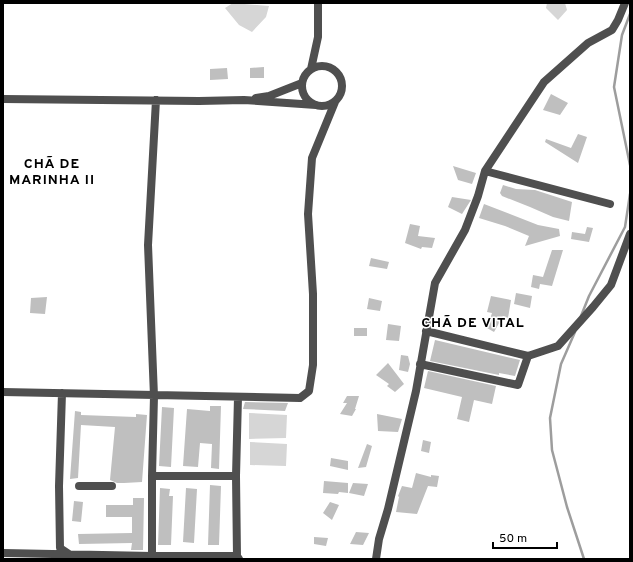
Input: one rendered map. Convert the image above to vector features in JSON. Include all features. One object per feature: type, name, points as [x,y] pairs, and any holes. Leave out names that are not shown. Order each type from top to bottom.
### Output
[{"type":"street","points":[[311,69],[318,37],[318,3]]},
{"type":"street","points":[[376,559],[379,539],[388,509],[416,391],[435,283],[465,230],[478,196],[485,171],[544,82],[588,43],[612,30],[625,3]]},
{"type":"street","points":[[3,392],[300,398],[309,391],[313,365],[313,294],[308,214],[312,158],[335,102],[340,96],[342,88],[342,80],[333,68],[318,66],[311,69],[307,73],[302,84],[303,90],[305,97],[316,105]]},
{"type":"street","points":[[244,100],[269,96],[302,84]]},
{"type":"street","points":[[3,99],[244,100],[322,106],[335,102]]},
{"type":"street","points":[[152,556],[154,396],[148,245],[156,100]]},
{"type":"street","points":[[485,171],[610,204]]},
{"type":"street","points":[[426,331],[528,356],[558,346],[611,285],[630,234]]},
{"type":"street","points":[[420,364],[518,385],[528,356]]},
{"type":"street","points":[[62,393],[58,486],[60,548],[70,554]]},
{"type":"street","points":[[3,553],[238,557],[236,476],[238,397]]},
{"type":"street","points":[[152,476],[236,476]]},
{"type":"street","points":[[79,486],[112,486]]},
{"type":"shaded area","points":[[233,3],[269,6],[266,17],[252,32],[239,25],[225,8]]},
{"type":"shaded area","points":[[547,3],[565,3],[567,10],[558,20],[546,8]]},
{"type":"shaded area","points":[[249,413],[287,415],[286,438],[249,439]]},
{"type":"shaded area","points":[[250,442],[287,444],[286,466],[250,465]]},
{"type":"building","points":[[264,67],[264,78],[250,78],[250,68]]},
{"type":"building","points":[[227,68],[228,79],[210,80],[210,69]]},
{"type":"building","points":[[551,94],[568,103],[560,115],[543,110]]},
{"type":"building","points":[[578,134],[587,137],[578,163],[545,142],[546,139],[571,148]]},
{"type":"building","points":[[453,166],[476,173],[472,184],[458,180]]},
{"type":"building","points":[[503,185],[516,189],[535,190],[572,202],[569,221],[553,217],[502,196],[500,193]]},
{"type":"building","points":[[452,197],[471,200],[462,214],[448,207]]},
{"type":"building","points":[[484,204],[538,225],[559,229],[560,236],[525,246],[529,236],[505,226],[479,218]]},
{"type":"building","points":[[410,224],[420,226],[418,236],[435,238],[432,248],[422,247],[421,249],[405,243]]},
{"type":"building","points":[[587,227],[593,228],[589,242],[571,239],[572,232],[585,234]]},
{"type":"building","points":[[552,250],[563,250],[552,286],[540,284],[539,289],[531,287],[533,275],[543,277]]},
{"type":"building","points":[[371,258],[389,262],[387,269],[369,266]]},
{"type":"building","points":[[516,293],[532,296],[530,308],[514,304]]},
{"type":"building","points":[[491,296],[511,300],[508,318],[503,316],[494,332],[487,328],[492,313],[487,312]]},
{"type":"building","points":[[47,297],[45,314],[30,313],[31,298]]},
{"type":"building","points":[[369,298],[382,301],[380,311],[367,309]]},
{"type":"building","points":[[388,324],[401,326],[399,341],[386,340]]},
{"type":"building","points":[[354,328],[367,328],[367,336],[354,336]]},
{"type":"building","points":[[435,340],[520,360],[515,376],[499,373],[499,375],[430,361]]},
{"type":"building","points":[[401,355],[408,356],[410,364],[408,372],[399,370]]},
{"type":"building","points":[[388,363],[404,384],[395,392],[387,386],[389,384],[376,375]]},
{"type":"building","points":[[428,371],[496,386],[492,404],[474,400],[469,422],[457,419],[462,397],[424,388]]},
{"type":"building","points":[[347,396],[359,396],[356,409],[352,416],[340,414],[347,403],[343,403]]},
{"type":"building","points":[[245,402],[288,403],[285,411],[243,409]]},
{"type":"building","points":[[210,406],[221,406],[219,469],[211,468],[212,444],[200,443],[198,467],[183,466],[187,409],[210,411]]},
{"type":"building","points":[[162,407],[174,408],[171,467],[159,466]]},
{"type":"building","points":[[75,411],[81,412],[81,415],[136,417],[136,414],[147,415],[142,482],[117,483],[110,480],[115,427],[81,425],[78,478],[70,479]]},
{"type":"building","points":[[377,414],[402,419],[398,432],[378,431]]},
{"type":"building","points":[[423,440],[431,442],[429,453],[421,451]]},
{"type":"building","points":[[367,444],[372,446],[366,467],[358,468]]},
{"type":"building","points":[[331,458],[348,461],[348,470],[330,466]]},
{"type":"building","points":[[416,473],[431,477],[431,475],[439,476],[437,487],[428,486],[417,514],[396,512],[398,496],[402,486],[412,488]]},
{"type":"building","points":[[324,481],[348,483],[348,493],[323,493]]},
{"type":"building","points":[[353,483],[368,484],[364,496],[349,493]]},
{"type":"building","points":[[210,485],[221,486],[219,545],[208,545]]},
{"type":"building","points":[[160,488],[170,489],[169,496],[173,496],[171,545],[158,545]]},
{"type":"building","points":[[186,488],[197,489],[194,543],[183,542]]},
{"type":"building","points":[[133,498],[144,498],[143,550],[131,550],[132,543],[79,544],[78,534],[132,533],[132,517],[106,517],[106,505],[133,505]]},
{"type":"building","points":[[74,501],[83,502],[81,522],[72,521]]},
{"type":"building","points":[[330,502],[339,505],[332,520],[323,513]]},
{"type":"building","points":[[356,532],[369,533],[363,545],[350,544]]},
{"type":"building","points":[[314,537],[328,538],[326,546],[314,544]]},
{"type":"waterway","points":[[630,14],[622,35],[614,87],[630,165]]},
{"type":"waterway","points":[[581,316],[589,296],[625,227],[630,194]]},
{"type":"waterway","points":[[575,332],[561,364],[550,418],[552,450],[567,507],[584,559]]},
{"type":"district","name":"CHÃ DE MARINHA II","points":[[52,172]]},
{"type":"district","name":"CHÃ DE VITAL","points":[[473,322]]}]
